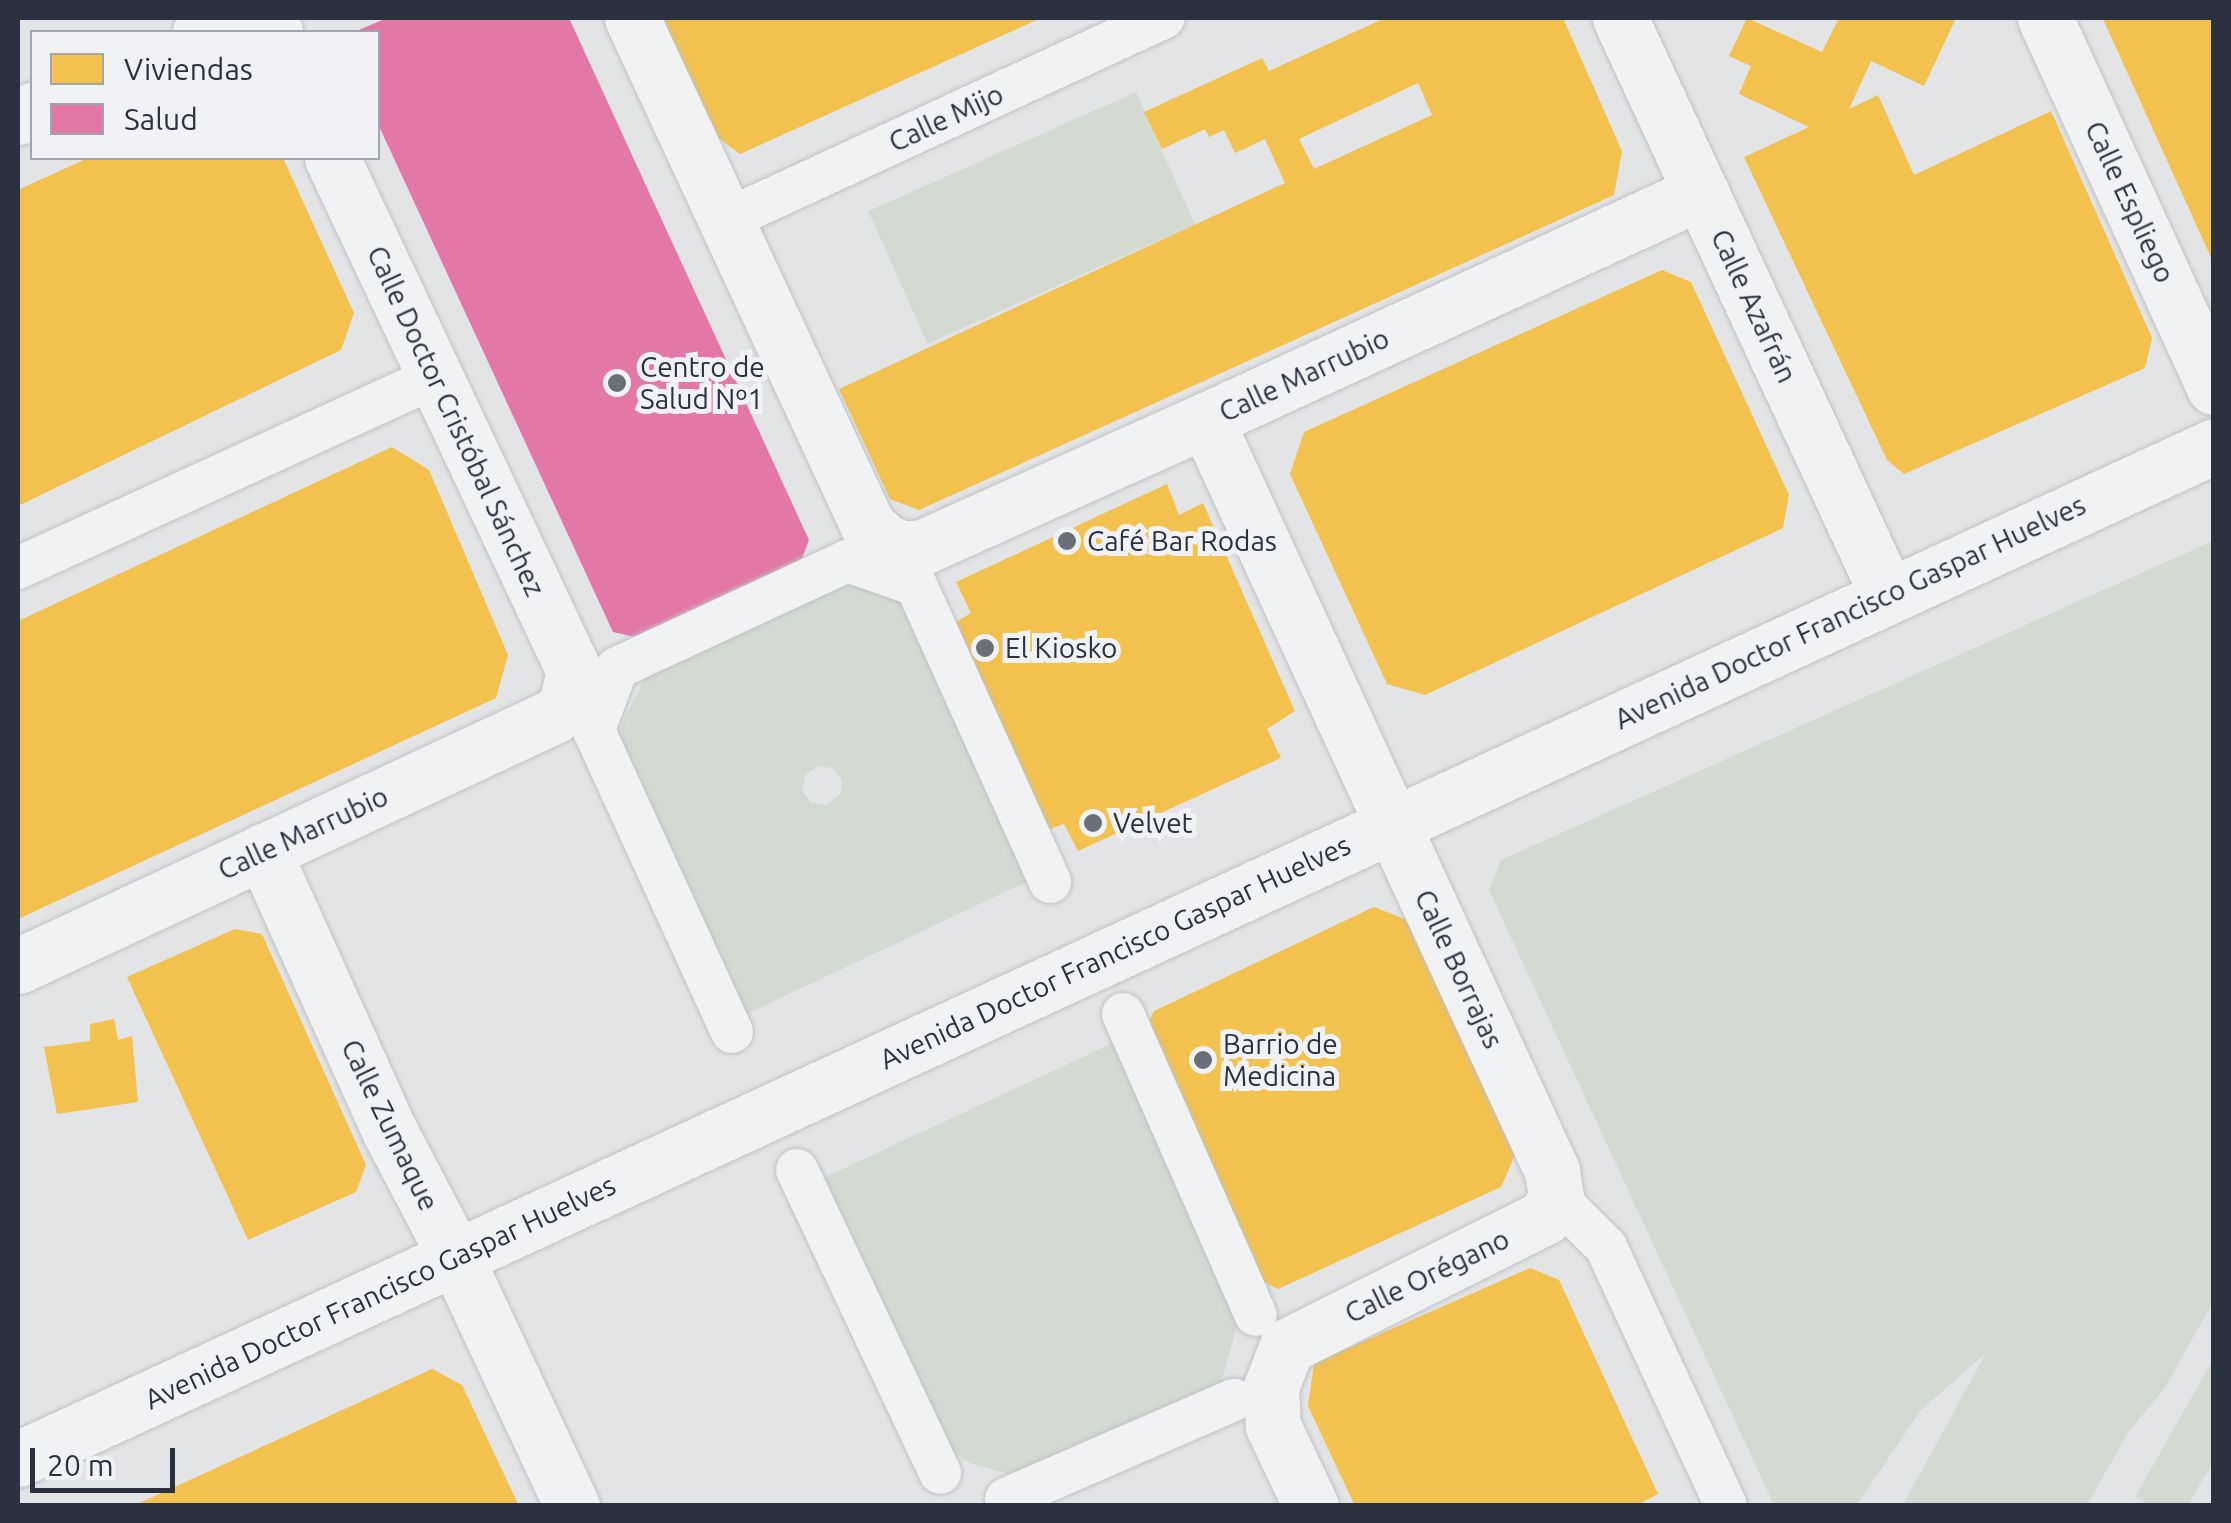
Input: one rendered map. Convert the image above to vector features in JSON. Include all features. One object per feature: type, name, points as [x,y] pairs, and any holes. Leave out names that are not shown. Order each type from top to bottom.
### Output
[{"type":"street","points":[[205,30],[232,18]]},
{"type":"street","points":[[632,18],[868,526],[916,585],[1050,882]]},
{"type":"street","name":"Calle Mijo","points":[[728,219],[1164,18]]},
{"type":"street","name":"Calle Azafrán","points":[[1620,18],[1887,594]]},
{"type":"street","name":"Calle Espliego","points":[[2046,18],[2214,387]]},
{"type":"street","name":"Calle Doctor Cristóbal Sánchez","points":[[333,160],[574,671],[590,691],[594,730],[732,1032]]},
{"type":"street","name":"Calle Marrubio","points":[[18,966],[554,716],[616,668],[846,561],[897,564],[923,547],[1701,192]]},
{"type":"street","points":[[18,568],[434,378]]},
{"type":"street","name":"Calle Borrajas","points":[[1206,420],[1552,1172],[1556,1196],[1606,1246],[1726,1506]]},
{"type":"street","name":"Avenida Doctor Francisco Gaspar Huelves","points":[[18,1459],[2214,446]]},
{"type":"street","name":"Calle Zumaque","points":[[262,851],[390,1132],[455,1256],[572,1506]]},
{"type":"street","points":[[1123,1014],[1272,1330],[1273,1426],[1310,1506]]},
{"type":"street","points":[[797,1170],[940,1473]]},
{"type":"street","name":"Calle Orégano","points":[[1272,1330],[1545,1218],[1556,1196]]},
{"type":"street","points":[[1006,1499],[1234,1400]]},
{"type":"shaded area","points":[[1136,92],[1195,224],[927,344],[868,211]]},
{"type":"shaded area","points":[[2213,541],[2213,1302],[2164,1389],[2129,1431],[2087,1505],[1903,1505],[1986,1353],[1920,1411],[1857,1505],[1774,1505],[1489,890],[1501,860]]},
{"type":"shaded area","points":[[854,574],[914,607],[1041,875],[738,1018],[614,741],[650,667]],"holes":[[[818,766],[832,768],[842,780],[841,793],[826,805],[811,803],[802,790],[806,774]]]},
{"type":"shaded area","points":[[1115,1042],[1243,1303],[1220,1388],[1021,1477],[972,1464],[947,1449],[821,1179]]},
{"type":"shaded area","points":[[2213,1360],[2213,1462],[2188,1505],[2149,1505],[2135,1497]]},
{"type":"building: Viviendas","points":[[661,18],[1041,18],[740,154],[709,131]]},
{"type":"building: Viviendas","points":[[1385,18],[1563,18],[1622,151],[1614,195],[919,510],[890,499],[839,389],[1285,183],[1265,139],[1235,153],[1224,130],[1209,137],[1205,129],[1162,149],[1144,112],[1262,58],[1269,71]],"holes":[[[1418,83],[1432,115],[1314,169],[1299,139]]]},
{"type":"building: Viviendas","points":[[1747,18],[1822,52],[1839,18],[1956,18],[1924,86],[1871,61],[1849,109],[1878,95],[1914,175],[2051,111],[2152,338],[2145,368],[1904,474],[1887,460],[1744,157],[1809,127],[1739,94],[1751,66],[1729,56]]},
{"type":"building: Viviendas","points":[[2214,18],[2214,264],[2103,19]]},
{"type":"building: Viviendas","points":[[84,160],[284,160],[354,313],[341,350],[18,506],[18,190]]},
{"type":"building: Viviendas","points":[[1662,270],[1691,282],[1789,495],[1783,528],[1425,695],[1387,684],[1290,474],[1304,432]]},
{"type":"building: Viviendas","points":[[392,447],[429,470],[508,655],[496,698],[18,919],[18,621]]},
{"type":"building: Viviendas","points":[[1167,484],[1179,515],[1203,503],[1295,711],[1267,729],[1281,758],[1078,851],[1064,824],[1039,833],[944,629],[971,613],[956,582]]},
{"type":"building: Viviendas","points":[[1374,907],[1407,920],[1515,1155],[1501,1187],[1278,1289],[1248,1274],[1139,1042],[1154,1011]]},
{"type":"building: Viviendas","points":[[235,929],[262,934],[366,1165],[356,1192],[248,1240],[127,977]]},
{"type":"building: Viviendas","points":[[114,1019],[118,1040],[132,1036],[138,1102],[57,1114],[44,1047],[90,1041],[90,1024]]},
{"type":"building: Viviendas","points":[[1530,1268],[1559,1280],[1658,1494],[1635,1506],[1355,1506],[1308,1406],[1314,1363]]},
{"type":"building: Viviendas","points":[[432,1369],[462,1385],[519,1506],[133,1506]]},
{"type":"building: Salud","name":"Centro de Salud Nº1","points":[[387,18],[569,18],[809,540],[799,567],[639,638],[613,632],[380,128],[380,30],[359,30]]},
{"type":"place","name":"Centro de Salud Nº1","points":[[617,383]]},
{"type":"place","name":"Café Bar Rodas","points":[[1067,541]]},
{"type":"place","name":"El Kiosko","points":[[985,648]]},
{"type":"place","name":"Velvet","points":[[1093,823]]},
{"type":"place","name":"Barrio de Medicina","points":[[1203,1060]]}]
